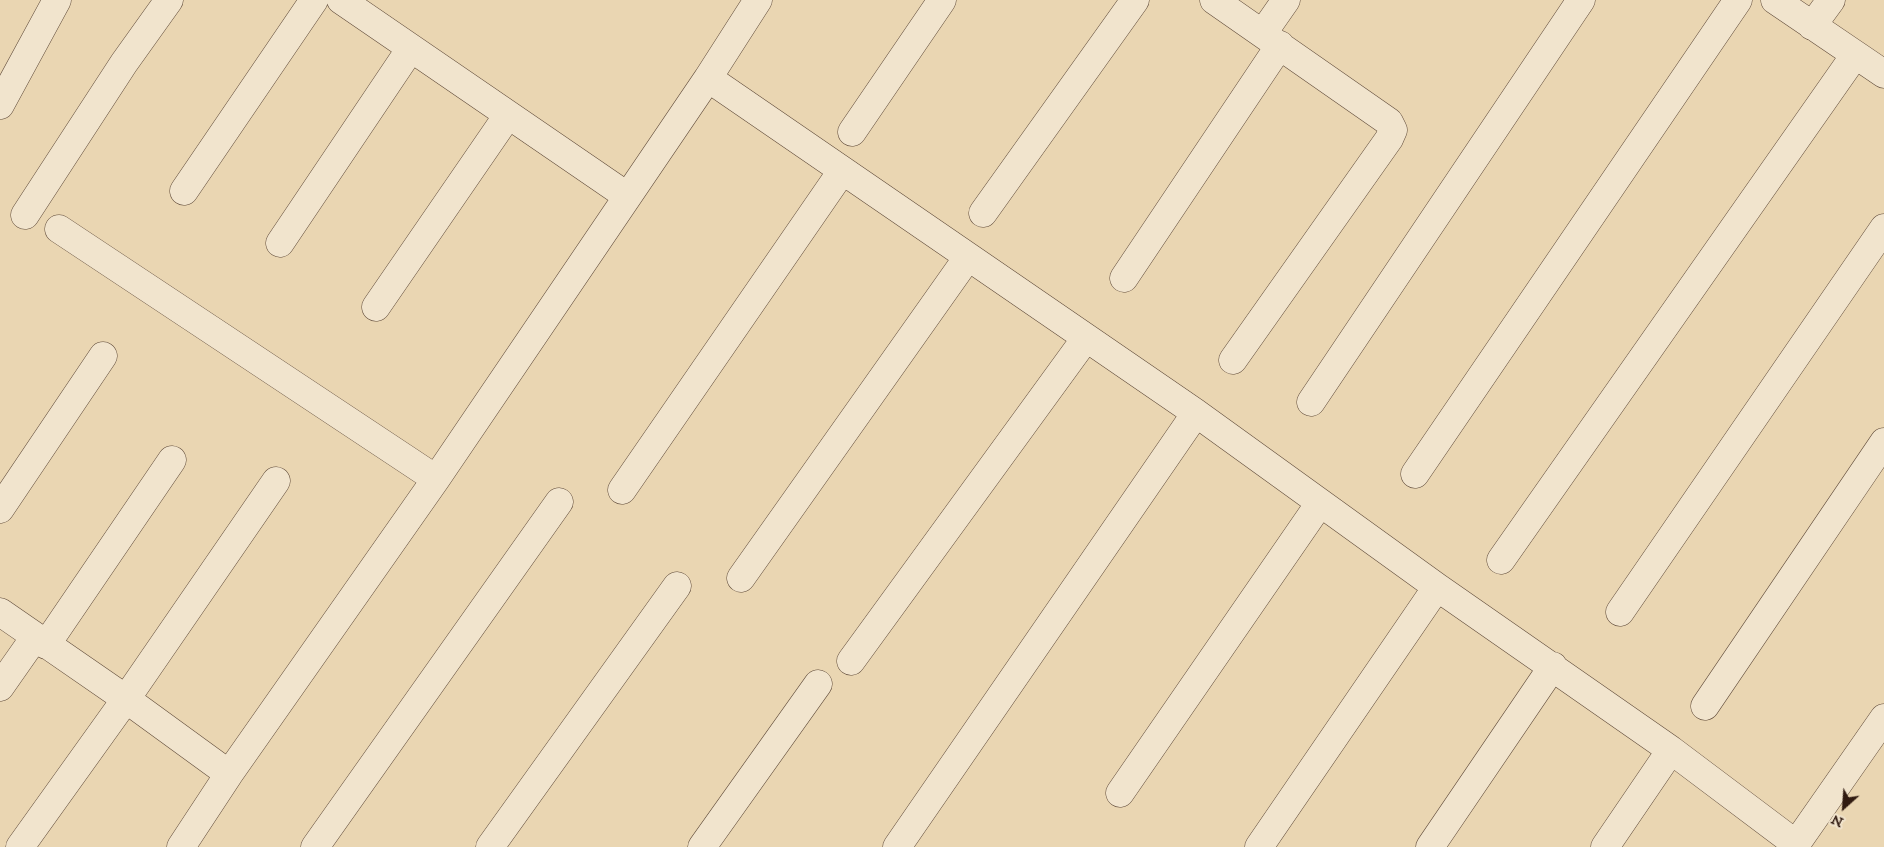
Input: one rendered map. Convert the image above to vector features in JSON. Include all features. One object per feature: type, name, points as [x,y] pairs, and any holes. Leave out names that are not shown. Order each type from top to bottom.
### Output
[{"type":"street","points":[[0,104],[56,0]]},
{"type":"street","points":[[25,215],[124,63],[169,0]]},
{"type":"street","points":[[184,192],[314,0]]},
{"type":"street","points":[[341,0],[627,196]]},
{"type":"street","points":[[187,845],[229,774],[436,479],[708,78],[758,0]]},
{"type":"street","points":[[852,132],[942,0]]},
{"type":"street","points":[[983,213],[1135,0]]},
{"type":"street","points":[[1214,0],[1389,122],[1393,130],[1389,139],[1232,360]]},
{"type":"street","points":[[1124,278],[1271,39],[1286,0]]},
{"type":"street","points":[[1311,402],[1581,0]]},
{"type":"street","points":[[1414,474],[1738,0]]},
{"type":"street","points":[[1775,0],[1884,74]]},
{"type":"street","points":[[1812,26],[1830,0]]},
{"type":"street","points":[[280,243],[411,48]]},
{"type":"street","points":[[1501,560],[1855,55]]},
{"type":"street","points":[[708,78],[1196,413],[1437,587],[1671,750],[1795,845],[1879,736]]},
{"type":"street","points":[[376,307],[508,115]]},
{"type":"street","points":[[622,490],[842,171]]},
{"type":"street","points":[[59,228],[436,479]]},
{"type":"street","points":[[1620,612],[1884,228]]},
{"type":"street","points":[[741,578],[968,257]]},
{"type":"street","points":[[851,661],[1086,338]]},
{"type":"street","points":[[0,509],[103,356]]},
{"type":"street","points":[[897,847],[1196,413]]},
{"type":"street","points":[[1705,706],[1884,442]]},
{"type":"street","points":[[0,687],[40,641],[172,460]]},
{"type":"street","points":[[20,847],[126,699],[276,481]]},
{"type":"street","points":[[315,847],[559,502]]},
{"type":"street","points":[[1120,792],[1320,503]]},
{"type":"street","points":[[490,847],[677,586]]},
{"type":"street","points":[[1258,847],[1437,587]]},
{"type":"street","points":[[0,612],[126,699],[229,774]]},
{"type":"street","points":[[1430,847],[1553,666]]},
{"type":"street","points":[[702,847],[818,684]]},
{"type":"street","points":[[1605,847],[1671,750]]}]
